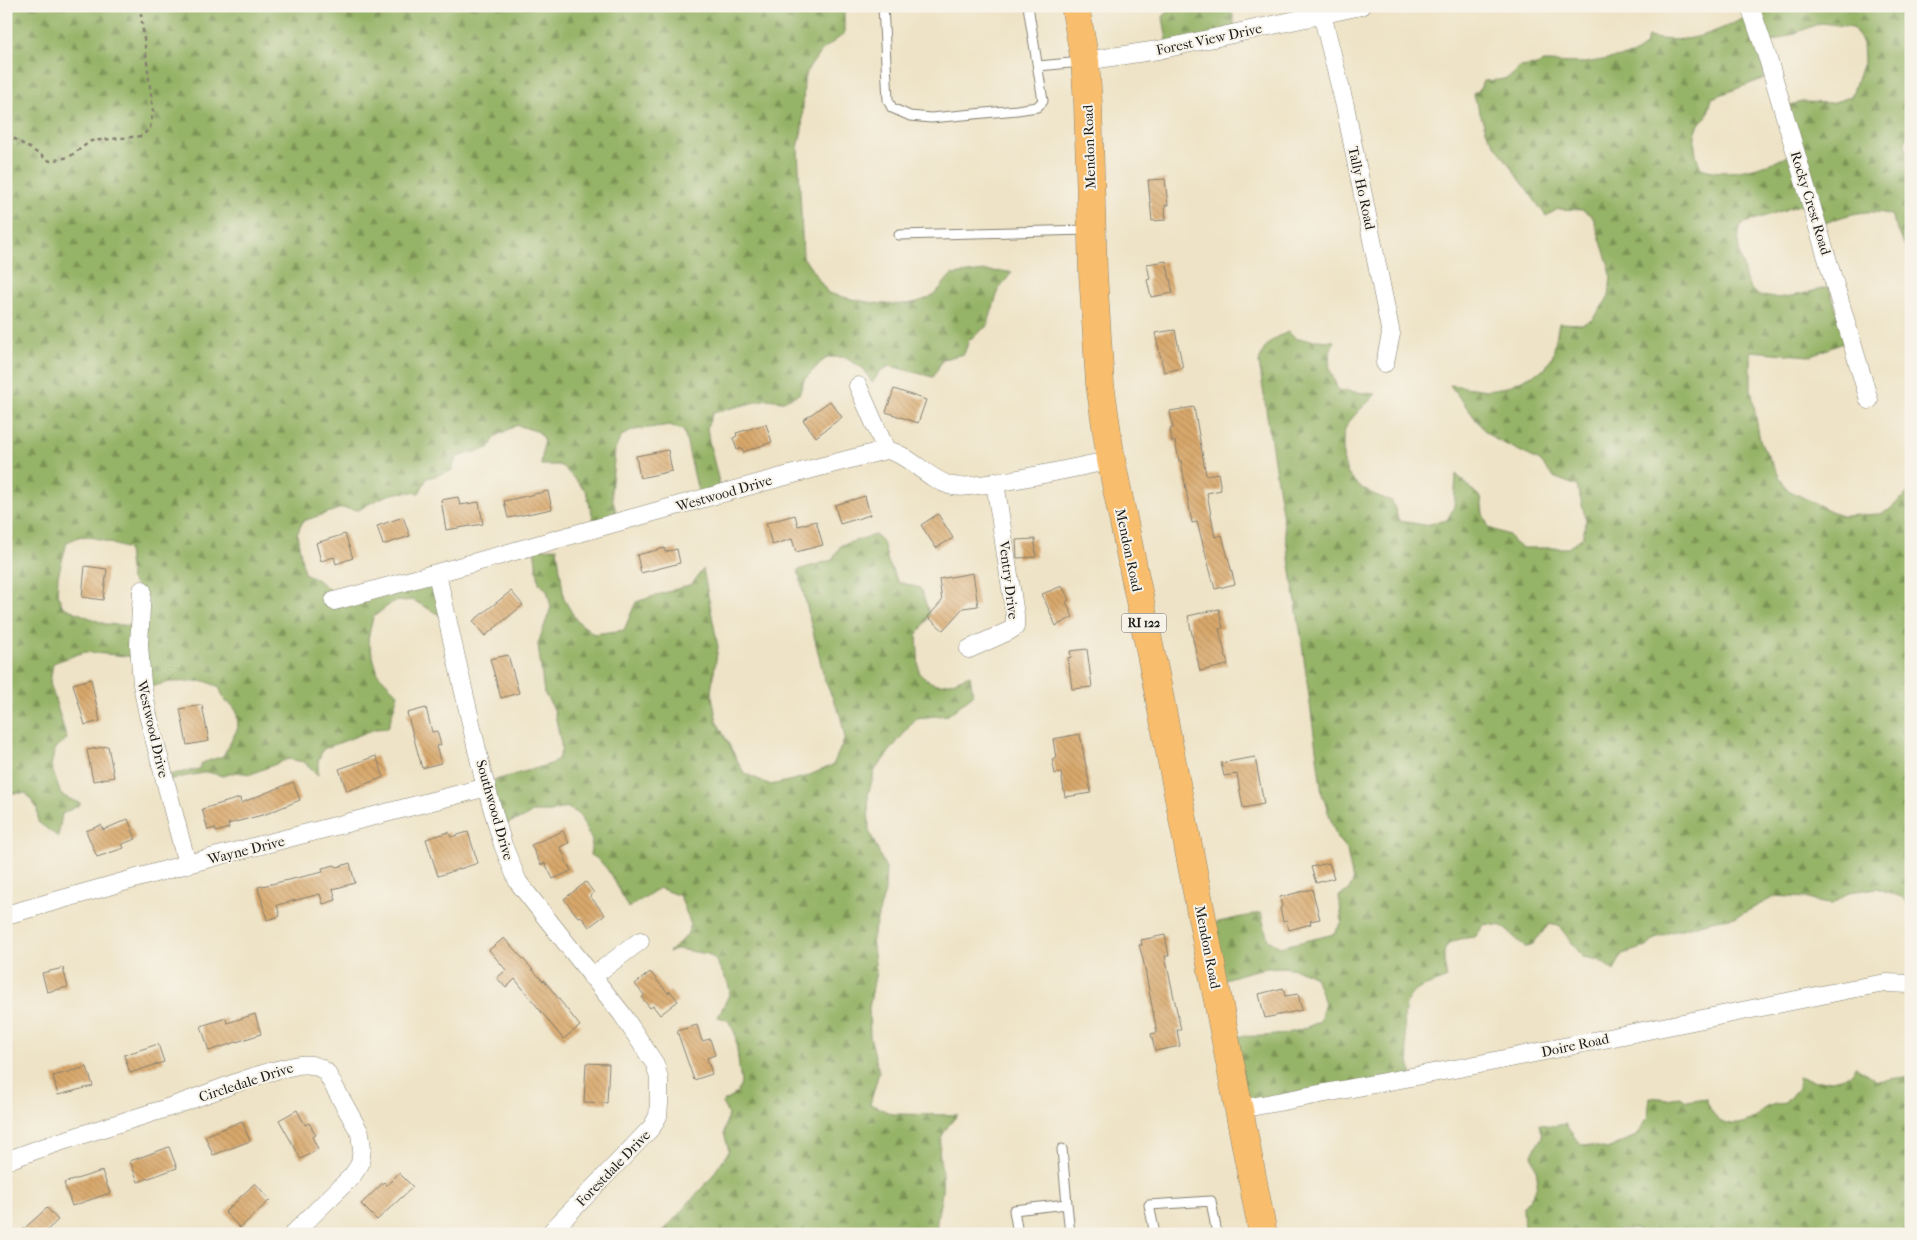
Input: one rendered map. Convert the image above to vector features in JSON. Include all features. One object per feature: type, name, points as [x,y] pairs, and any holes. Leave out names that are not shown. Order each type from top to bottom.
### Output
[{"type":"main road","name":"Mendon Road","points":[[1075,6],[1085,62],[1088,103],[1091,230],[1100,384],[1111,460],[1240,1109],[1263,1234]]},
{"type":"street","name":"Forest View Drive","points":[[1085,62],[1158,50],[1362,6]]},
{"type":"street","name":"Rocky Crest Road","points":[[1750,6],[1768,59],[1869,400]]},
{"type":"street","name":"Tally Ho Road","points":[[1322,14],[1345,106],[1391,334],[1385,363]]},
{"type":"street","points":[[858,386],[886,450],[895,451],[915,466],[949,486],[965,487],[1111,460]]},
{"type":"street","name":"Westwood Drive","points":[[334,601],[437,574],[608,524],[886,450]]},
{"type":"street","name":"Ventry Drive","points":[[969,649],[1009,632],[1015,627],[1016,616],[995,482]]},
{"type":"street","name":"Southwood Drive","points":[[437,574],[487,787],[503,845],[518,882],[622,1014]]},
{"type":"street","name":"Westwood Drive","points":[[142,590],[139,646],[142,684],[148,715],[187,864]]},
{"type":"street","name":"Wayne Drive","points":[[6,915],[187,864],[487,787]]},
{"type":"street","points":[[592,978],[640,941]]},
{"type":"street","name":"Doire Road","points":[[1240,1109],[1470,1066],[1851,989],[1886,983],[1911,984]]},
{"type":"street","name":"Forestdale Drive","points":[[549,1234],[652,1127],[658,1116],[659,1078],[655,1064],[622,1014]]},
{"type":"street","name":"Circledale Drive","points":[[6,1161],[38,1148],[170,1107],[240,1082],[294,1066],[318,1066],[326,1072],[360,1134],[362,1148],[360,1164],[352,1176],[293,1234]]},
{"type":"lane","points":[[883,6],[888,100],[892,108],[910,116],[931,118],[1037,107],[1043,101],[1028,6]]},
{"type":"lane","points":[[1038,66],[1085,62]]},
{"type":"lane","points":[[899,235],[1091,230]]},
{"type":"lane","points":[[1062,1149],[1070,1234]]},
{"type":"lane","points":[[1155,1234],[1149,1205],[1211,1201],[1217,1234]]},
{"type":"lane","points":[[1018,1234],[1014,1210],[1067,1204]]},
{"type":"path","points":[[6,136],[15,139],[50,160],[69,158],[91,141],[142,136],[150,128],[153,111],[140,6]]},
{"type":"green space","points":[[6,6],[844,6],[844,34],[821,51],[807,71],[804,80],[802,129],[798,148],[803,257],[828,293],[881,304],[910,303],[922,300],[936,293],[951,275],[985,271],[1012,272],[999,289],[987,326],[969,340],[964,354],[943,359],[933,377],[890,366],[880,371],[872,383],[864,369],[844,357],[828,357],[804,380],[799,394],[783,401],[767,399],[713,413],[707,427],[722,495],[700,500],[684,431],[670,425],[634,430],[621,436],[615,450],[611,492],[617,516],[594,521],[586,491],[563,467],[558,465],[541,465],[544,441],[539,432],[517,425],[496,436],[489,448],[457,457],[451,471],[427,478],[419,493],[395,493],[380,498],[359,510],[342,508],[303,521],[297,534],[304,573],[315,578],[342,600],[432,576],[445,618],[413,600],[393,602],[373,617],[368,639],[378,674],[398,694],[388,728],[375,729],[323,749],[318,761],[318,775],[304,762],[288,759],[251,774],[236,772],[223,776],[207,772],[162,781],[163,776],[199,769],[202,763],[223,756],[238,728],[237,712],[232,705],[225,701],[219,687],[205,681],[170,682],[141,689],[137,657],[84,652],[53,663],[50,683],[67,739],[55,748],[51,766],[61,795],[81,804],[62,814],[58,837],[38,822],[37,808],[26,793],[6,793]],"holes":[[[81,536],[95,538],[128,549],[131,580],[141,591],[138,626],[105,624],[63,607],[57,593],[58,576],[67,542]]]},
{"type":"green space","points":[[1172,6],[1229,6],[1232,11],[1237,39],[1169,52],[1163,17]]},
{"type":"green space","points":[[1743,6],[1900,6],[1903,14],[1911,17],[1911,62],[1903,73],[1904,107],[1910,121],[1905,144],[1911,162],[1911,260],[1891,215],[1861,212],[1814,227],[1803,204],[1741,224],[1739,246],[1747,281],[1751,289],[1758,294],[1778,298],[1811,292],[1829,286],[1846,342],[1809,356],[1751,351],[1751,388],[1760,441],[1786,489],[1841,516],[1880,514],[1889,510],[1911,490],[1911,901],[1908,903],[1904,898],[1877,888],[1849,892],[1832,904],[1805,898],[1776,896],[1736,917],[1711,921],[1656,938],[1647,947],[1622,954],[1614,971],[1599,960],[1583,957],[1559,926],[1549,924],[1531,946],[1525,947],[1502,926],[1485,924],[1475,937],[1455,940],[1446,947],[1444,959],[1447,978],[1417,990],[1408,999],[1404,1020],[1413,1079],[1248,1113],[1237,1036],[1270,1036],[1300,1030],[1320,1021],[1325,1003],[1315,977],[1291,968],[1279,967],[1255,970],[1218,981],[1200,926],[1261,913],[1268,940],[1280,947],[1334,934],[1342,922],[1339,896],[1348,891],[1353,882],[1347,850],[1337,838],[1322,794],[1301,636],[1259,363],[1263,351],[1269,343],[1288,332],[1297,339],[1334,341],[1329,360],[1338,390],[1376,394],[1347,425],[1343,448],[1343,459],[1346,469],[1356,484],[1372,494],[1392,501],[1399,521],[1425,525],[1447,520],[1454,507],[1456,474],[1481,498],[1483,514],[1489,528],[1509,535],[1514,543],[1523,548],[1568,548],[1583,537],[1586,520],[1577,486],[1553,477],[1540,461],[1495,439],[1484,430],[1450,385],[1487,390],[1507,387],[1545,369],[1553,355],[1559,323],[1582,324],[1592,320],[1609,297],[1611,275],[1593,217],[1583,210],[1558,209],[1546,216],[1488,135],[1473,94],[1480,89],[1483,81],[1499,80],[1508,77],[1516,72],[1519,67],[1537,65],[1543,62],[1585,63],[1632,55],[1645,46],[1648,37],[1675,40],[1687,39],[1721,29],[1745,18]],"holes":[[[1821,23],[1853,27],[1863,43],[1864,60],[1851,97],[1831,103],[1802,102],[1778,108],[1789,156],[1745,170],[1723,172],[1701,168],[1695,147],[1698,127],[1707,116],[1712,98],[1765,78],[1759,47]]]},
{"type":"green space","points":[[875,535],[883,542],[888,562],[898,582],[920,588],[930,615],[917,635],[919,673],[925,679],[938,684],[949,683],[970,675],[973,695],[948,715],[916,718],[875,770],[868,795],[869,830],[886,869],[885,891],[872,938],[876,971],[869,1008],[870,1036],[879,1072],[870,1104],[892,1114],[958,1115],[949,1125],[940,1143],[942,1191],[937,1234],[661,1234],[710,1179],[729,1151],[724,1133],[728,1114],[722,1103],[737,1093],[741,1083],[735,1033],[728,1020],[718,1017],[730,993],[728,983],[715,959],[708,954],[677,949],[669,952],[687,935],[691,925],[680,896],[659,888],[628,908],[602,863],[590,855],[592,841],[579,814],[566,807],[551,812],[532,812],[524,818],[498,826],[485,783],[551,764],[558,759],[562,749],[554,709],[544,693],[538,644],[551,607],[547,590],[539,583],[534,549],[557,548],[564,599],[576,620],[594,634],[624,630],[636,602],[692,584],[703,569],[718,647],[711,691],[717,722],[744,773],[771,785],[805,777],[833,765],[845,738],[840,714],[825,681],[798,570],[832,560],[841,545]]},
{"type":"green space","points":[[1855,1066],[1877,1081],[1911,1076],[1911,1234],[1642,1234],[1635,1228],[1601,1234],[1524,1234],[1523,1207],[1536,1188],[1537,1182],[1532,1154],[1542,1137],[1539,1124],[1553,1126],[1565,1124],[1579,1143],[1607,1149],[1638,1135],[1648,1116],[1650,1097],[1667,1099],[1679,1097],[1687,1101],[1706,1098],[1713,1114],[1718,1119],[1731,1124],[1738,1124],[1754,1118],[1769,1106],[1785,1103],[1798,1088],[1799,1077],[1819,1081],[1833,1080],[1853,1073]]},
{"type":"building","points":[[1165,179],[1168,205],[1165,205],[1166,220],[1152,221],[1148,180]]},
{"type":"building","points":[[1166,261],[1173,293],[1151,297],[1147,280],[1150,279],[1147,264]]},
{"type":"building","points":[[1175,330],[1183,368],[1164,372],[1155,333]]},
{"type":"building","points":[[894,389],[926,400],[918,423],[886,412]]},
{"type":"building","points":[[830,401],[842,417],[816,437],[803,420]]},
{"type":"building","points":[[1194,407],[1206,475],[1218,473],[1221,490],[1207,493],[1215,537],[1222,535],[1235,584],[1215,589],[1197,522],[1192,523],[1181,461],[1179,461],[1175,441],[1172,442],[1170,429],[1173,428],[1170,411]]},
{"type":"building","points":[[766,424],[772,442],[743,452],[742,448],[737,450],[733,438],[737,436],[736,433]]},
{"type":"building","points":[[668,450],[672,471],[640,478],[636,456]]},
{"type":"building","points":[[548,491],[552,509],[508,518],[504,501]]},
{"type":"building","points":[[865,496],[870,515],[840,524],[835,505]]},
{"type":"building","points":[[458,497],[460,505],[479,502],[483,524],[446,530],[441,500]]},
{"type":"building","points":[[938,514],[953,538],[936,548],[921,525]]},
{"type":"building","points":[[795,515],[798,526],[816,521],[823,545],[796,552],[792,539],[772,545],[766,523]]},
{"type":"building","points":[[403,517],[410,536],[383,545],[377,526]]},
{"type":"building","points":[[345,534],[353,558],[336,564],[334,557],[321,561],[316,543]]},
{"type":"building","points":[[1035,539],[1036,557],[1017,558],[1016,540]]},
{"type":"building","points":[[665,548],[665,552],[677,549],[680,563],[641,573],[637,555]]},
{"type":"building","points":[[85,566],[107,569],[103,600],[82,597]]},
{"type":"building","points":[[973,573],[978,606],[963,608],[943,630],[928,617],[942,601],[939,579]]},
{"type":"building","points":[[1062,586],[1069,600],[1066,602],[1073,617],[1056,626],[1042,594]]},
{"type":"building","points":[[511,591],[523,605],[485,636],[473,621]]},
{"type":"building","points":[[1219,609],[1223,628],[1219,629],[1228,665],[1200,671],[1188,616]]},
{"type":"building","points":[[1087,649],[1092,687],[1072,689],[1068,658],[1071,657],[1070,651]]},
{"type":"building","points":[[508,655],[519,693],[501,698],[490,659]]},
{"type":"building","points":[[91,679],[100,721],[85,725],[73,684]]},
{"type":"building","points":[[202,705],[209,741],[187,745],[180,709]]},
{"type":"building","points":[[426,708],[432,732],[437,731],[441,745],[436,746],[441,763],[422,768],[407,713]]},
{"type":"building","points":[[1080,734],[1091,793],[1065,797],[1061,773],[1055,774],[1052,759],[1056,759],[1053,739]]},
{"type":"building","points":[[108,746],[114,777],[93,781],[87,750]]},
{"type":"building","points":[[376,756],[384,777],[347,791],[339,769]]},
{"type":"building","points":[[1255,757],[1264,804],[1243,808],[1237,774],[1224,776],[1221,763]]},
{"type":"building","points":[[293,782],[300,800],[266,814],[228,824],[229,828],[216,832],[215,828],[208,830],[202,809],[240,798],[241,803]]},
{"type":"building","points":[[128,819],[136,839],[122,844],[124,848],[97,857],[86,831],[101,825],[103,830]]},
{"type":"building","points":[[563,831],[569,843],[560,847],[571,871],[553,879],[545,863],[541,865],[531,845]]},
{"type":"building","points":[[449,832],[451,837],[468,832],[478,863],[438,876],[426,839]]},
{"type":"building","points":[[350,863],[355,883],[333,889],[336,900],[323,904],[320,894],[277,905],[280,916],[267,920],[258,887],[323,872],[322,868],[335,865],[337,867]]},
{"type":"building","points":[[1329,863],[1334,878],[1316,883],[1311,867]]},
{"type":"building","points":[[586,882],[594,893],[590,896],[605,915],[589,927],[581,916],[578,917],[564,899]]},
{"type":"building","points":[[1312,889],[1320,919],[1310,921],[1311,924],[1289,930],[1286,920],[1283,921],[1280,897]]},
{"type":"building","points":[[1165,935],[1169,956],[1165,956],[1181,1030],[1177,1030],[1180,1046],[1155,1051],[1151,1034],[1157,1033],[1139,945],[1142,945],[1141,940]]},
{"type":"building","points":[[504,938],[544,980],[580,1026],[563,1039],[515,979],[506,988],[497,978],[506,970],[489,950]]},
{"type":"building","points":[[63,968],[68,987],[47,992],[42,973]]},
{"type":"building","points":[[650,972],[668,993],[670,991],[678,1001],[660,1015],[653,1006],[650,1008],[642,998],[644,995],[635,984]]},
{"type":"building","points":[[1283,988],[1285,996],[1298,994],[1302,1010],[1265,1018],[1259,994]]},
{"type":"building","points":[[255,1014],[261,1034],[209,1051],[201,1026],[226,1018],[227,1023]]},
{"type":"building","points":[[697,1025],[702,1041],[710,1039],[715,1055],[707,1058],[712,1074],[694,1080],[677,1031]]},
{"type":"building","points":[[158,1044],[164,1062],[130,1073],[124,1055]]},
{"type":"building","points":[[586,1063],[609,1064],[607,1103],[584,1102]]},
{"type":"building","points":[[87,1067],[93,1086],[58,1095],[53,1076]]},
{"type":"building","points":[[297,1110],[305,1125],[309,1123],[316,1135],[312,1137],[318,1149],[301,1159],[279,1120]]},
{"type":"building","points":[[242,1121],[250,1141],[213,1155],[205,1136]]},
{"type":"building","points":[[169,1147],[177,1168],[138,1182],[130,1161]]},
{"type":"building","points":[[102,1171],[110,1193],[72,1206],[64,1183]]},
{"type":"building","points":[[399,1173],[413,1187],[377,1220],[361,1204],[384,1182],[387,1185]]},
{"type":"building","points":[[255,1183],[270,1200],[240,1228],[225,1212]]},
{"type":"building","points":[[47,1208],[58,1220],[43,1234],[18,1234]]}]
